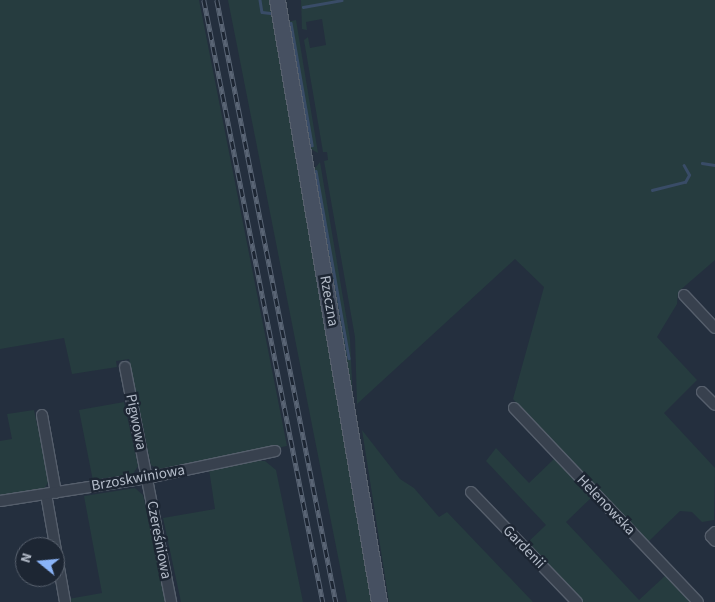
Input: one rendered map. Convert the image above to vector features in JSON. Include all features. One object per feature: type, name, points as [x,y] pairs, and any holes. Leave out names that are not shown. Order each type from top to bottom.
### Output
[{"type":"street","name":"Rzeczna","points":[[277,0],[379,602]]},
{"type":"street","points":[[684,295],[715,328]]},
{"type":"street","name":"Pigwowa","points":[[125,367],[147,478]]},
{"type":"street","points":[[702,392],[715,405]]},
{"type":"street","name":"Helenowska","points":[[514,408],[698,602]]},
{"type":"street","points":[[42,414],[65,602]]},
{"type":"street","name":"Brzoskwiniowa","points":[[0,501],[147,478],[275,451]]},
{"type":"street","name":"Czereśniowa","points":[[147,478],[171,602]]},
{"type":"street","name":"Gardenii","points":[[471,492],[577,602]]},
{"type":"green space","points":[[0,0],[199,0],[287,446],[159,470],[151,465],[129,359],[116,361],[117,367],[72,374],[64,338],[0,349]]},
{"type":"green space","points":[[228,0],[273,0],[374,602],[347,602]]},
{"type":"green space","points":[[301,0],[715,0],[715,260],[678,292],[677,304],[657,337],[697,380],[664,413],[715,468],[714,520],[702,522],[692,512],[680,511],[647,543],[513,399],[544,287],[515,259],[357,404],[355,337],[324,161],[328,160],[327,152],[323,152],[304,40],[308,37],[310,48],[326,45],[322,19],[306,22],[307,30],[302,29]]},
{"type":"green space","points":[[296,20],[318,153],[309,148],[287,22]]},
{"type":"green space","points":[[320,162],[350,339],[353,401],[312,172]]},
{"type":"green space","points":[[124,402],[138,466],[133,474],[93,481],[79,410]]},
{"type":"green space","points":[[34,410],[49,481],[44,489],[0,496],[0,441],[12,439],[7,414]]},
{"type":"green space","points":[[362,430],[400,479],[414,488],[439,517],[447,512],[533,602],[389,602]]},
{"type":"green space","points":[[496,448],[529,483],[555,458],[592,497],[566,522],[639,600],[666,575],[691,602],[583,602],[527,543],[546,525],[486,461]]},
{"type":"green space","points":[[265,461],[276,470],[303,602],[181,602],[163,518],[215,509],[209,469]]},
{"type":"green space","points":[[135,488],[143,495],[167,602],[69,602],[68,599],[102,593],[84,496]]},
{"type":"waterway","points":[[260,0],[262,12],[270,13]]},
{"type":"waterway","points":[[303,7],[341,0]]},
{"type":"waterway","points":[[291,23],[312,145]]},
{"type":"waterway","points":[[702,163],[715,165]]},
{"type":"waterway","points":[[684,165],[689,174]]},
{"type":"waterway","points":[[316,171],[349,358]]},
{"type":"waterway","points":[[652,190],[685,182],[689,175]]},
{"type":"railway","points":[[204,0],[323,602]]},
{"type":"railway","points":[[217,0],[336,602]]}]
